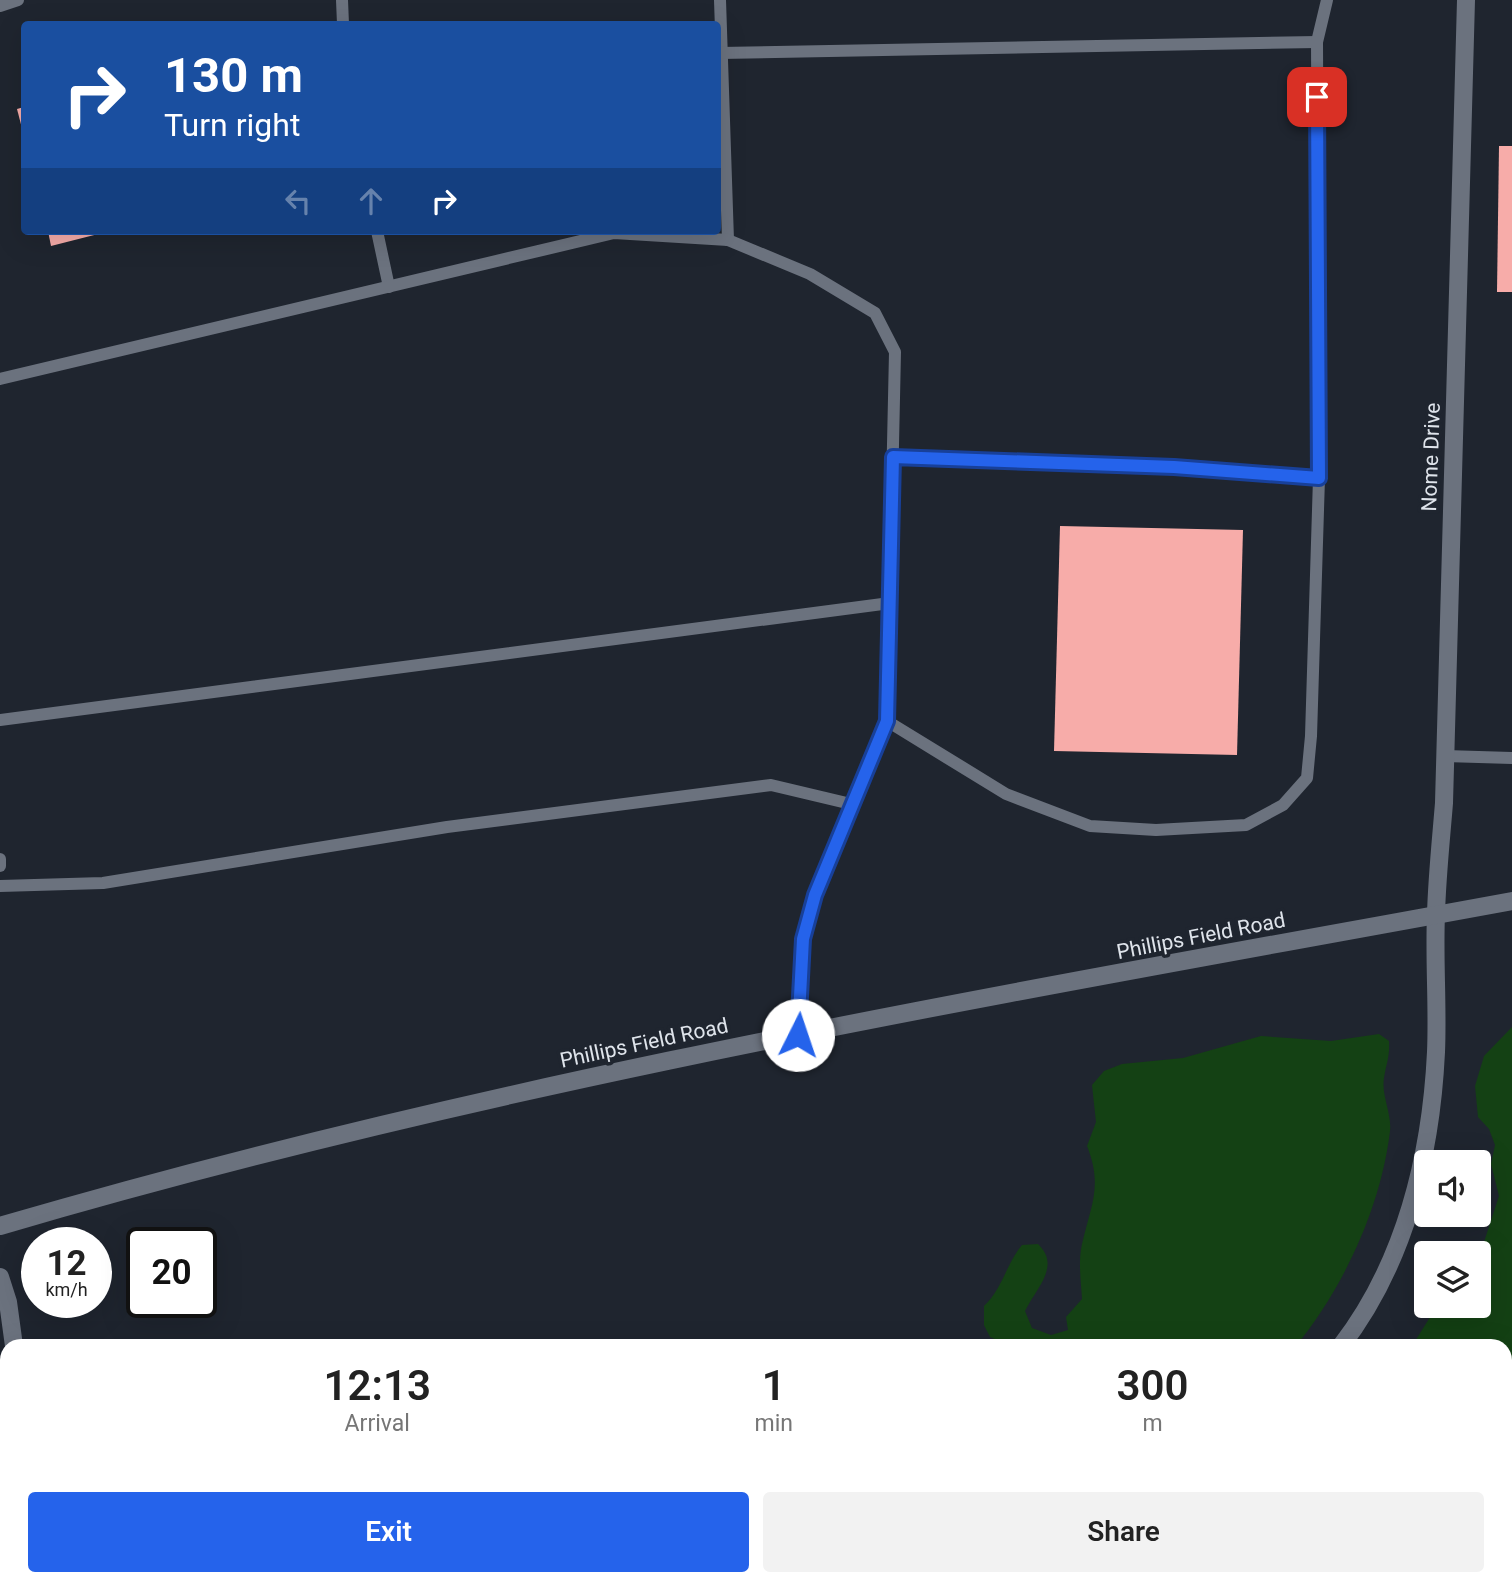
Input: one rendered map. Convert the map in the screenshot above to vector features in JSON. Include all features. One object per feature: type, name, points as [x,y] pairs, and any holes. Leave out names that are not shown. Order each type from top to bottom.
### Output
[{"type":"street","name":"Nome Drive","points":[[1345,1339],[1381,1282],[1415,1194],[1426,1147],[1436,1051],[1436,915],[1445,756],[1466,0]]},
{"type":"street","name":"Phillips Field Road","points":[[0,1226],[378,1124],[676,1058],[1512,901]]},
{"type":"street","points":[[0,1278],[8,1301],[13,1339]]},
{"type":"lane","points":[[0,6],[19,0]]},
{"type":"lane","points":[[342,0],[344,21]]},
{"type":"lane","points":[[720,0],[720,21]]},
{"type":"lane","points":[[887,721],[1006,794],[1090,826],[1156,830],[1246,825],[1283,805],[1307,778],[1319,478],[1317,42],[1328,0]]},
{"type":"lane","points":[[721,53],[1317,42]]},
{"type":"lane","points":[[721,76],[728,240]]},
{"type":"lane","points":[[378,235],[390,287]]},
{"type":"lane","points":[[0,379],[606,235]]},
{"type":"lane","points":[[647,235],[728,240],[810,274],[875,313],[895,352],[887,721],[815,895],[803,939],[798,1035]]},
{"type":"lane","points":[[893,457],[1174,467],[1319,478]]},
{"type":"lane","points":[[0,720],[890,603]]},
{"type":"lane","points":[[1445,756],[1512,758]]},
{"type":"lane","points":[[0,886],[103,883],[447,827],[771,785],[851,804]]},
{"type":"lane","points":[[0,859],[0,866]]},
{"type":"green space","points":[[1512,1027],[1512,1339],[1416,1339],[1430,1318],[1491,1318],[1491,1241],[1484,1241],[1499,1196],[1491,1164],[1495,1145],[1489,1129],[1478,1117],[1475,1086],[1484,1056]]},
{"type":"green space","points":[[1379,1034],[1389,1041],[1383,1084],[1390,1131],[1378,1188],[1358,1245],[1330,1298],[1301,1339],[990,1337],[984,1325],[984,1306],[996,1292],[1022,1245],[1038,1244],[1045,1252],[1047,1260],[1045,1277],[1025,1311],[1032,1328],[1051,1335],[1068,1330],[1066,1317],[1082,1299],[1081,1251],[1095,1184],[1087,1146],[1096,1122],[1092,1085],[1104,1071],[1122,1064],[1183,1058],[1261,1036],[1331,1041]]},
{"type":"building","points":[[21,108],[21,124],[17,109]]},
{"type":"building","points":[[1499,146],[1512,146],[1512,292],[1497,292]]},
{"type":"building","points":[[49,235],[94,235],[51,246]]},
{"type":"building","points":[[1060,526],[1243,530],[1237,755],[1054,751]]},
{"type":"route","points":[[798,1035],[803,939],[815,895],[887,721],[893,457],[1174,467],[1319,478],[1317,97]]}]
